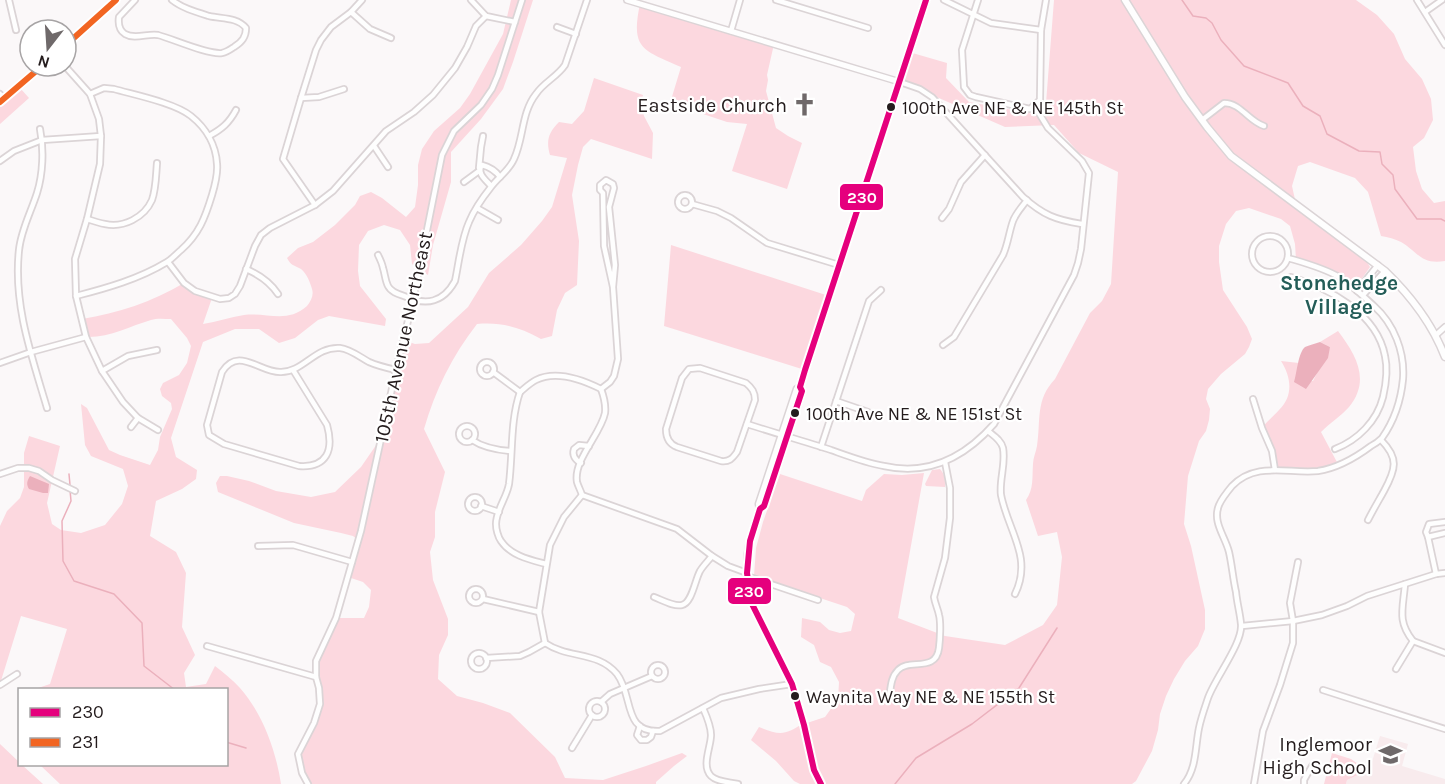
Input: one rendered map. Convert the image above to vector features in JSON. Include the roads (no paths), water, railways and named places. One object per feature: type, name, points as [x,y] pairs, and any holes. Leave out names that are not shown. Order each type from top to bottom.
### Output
[{"type":"main road","points":[[78,34],[116,0]]},
{"type":"main road","points":[[821,784],[814,770],[792,684],[751,602],[747,575],[750,541],[760,509],[759,504],[802,391],[800,387],[926,0]]},
{"type":"main road","points":[[1125,0],[1185,97],[1231,156],[1378,265],[1403,287],[1436,335],[1445,357]]},
{"type":"main road","points":[[1,98],[27,78]]},
{"type":"street","points":[[9,0],[16,30]]},
{"type":"street","points":[[135,0],[120,15],[118,22],[121,30],[128,35],[158,35],[220,53],[229,51],[242,40],[246,28],[241,22],[207,15],[172,0]]},
{"type":"street","points":[[315,205],[283,159],[316,50],[331,27],[351,12],[362,0]]},
{"type":"street","points":[[471,0],[486,16],[514,22]]},
{"type":"street","name":"105th Avenue Northeast","points":[[308,784],[302,773],[298,754],[314,723],[320,704],[316,661],[336,618],[361,531],[413,300],[442,155],[454,131],[481,105],[492,89],[522,0]]},
{"type":"street","points":[[378,255],[390,289],[413,300],[433,301],[450,290],[455,281],[469,222],[491,186],[508,171],[518,151],[526,112],[531,102],[541,88],[559,74],[565,65],[587,0]]},
{"type":"street","points":[[627,0],[920,88],[1039,211],[1056,219],[1082,224]]},
{"type":"street","points":[[731,32],[740,0]]},
{"type":"street","points":[[776,0],[868,28]]},
{"type":"street","points":[[944,0],[991,23],[1041,30]]},
{"type":"street","points":[[978,0],[963,50],[966,92],[976,97],[1030,109],[1040,100],[1041,30],[1046,0]]},
{"type":"street","points":[[1416,0],[1445,45]]},
{"type":"street","points":[[1425,12],[1442,0]]},
{"type":"street","points":[[109,6],[120,15]]},
{"type":"street","points":[[351,12],[370,29],[391,38]]},
{"type":"street","points":[[168,262],[184,283],[195,291],[220,299],[236,294],[261,235],[315,205],[333,191],[386,131],[414,112],[433,95],[455,68],[476,26],[486,16]]},
{"type":"street","points":[[557,27],[576,34]]},
{"type":"street","points":[[76,78],[90,94],[99,119],[101,136],[100,164],[75,259],[76,296],[86,337],[102,370],[123,402],[138,418],[158,430]]},
{"type":"street","points":[[76,296],[118,285],[168,262],[190,242],[198,230],[206,215],[217,172],[217,160],[209,136],[196,120],[178,108],[114,89],[104,88],[90,94]]},
{"type":"street","points":[[301,98],[319,97],[344,89]]},
{"type":"street","points":[[1202,120],[1226,102],[1239,108],[1256,124],[1264,126]]},
{"type":"street","points":[[747,424],[886,467],[915,468],[945,462],[988,431],[1002,411],[1074,275],[1078,263],[1089,173],[1082,161],[1048,128],[1034,105]]},
{"type":"street","points":[[209,136],[226,126],[236,110]]},
{"type":"street","points":[[40,129],[41,177],[21,239],[18,295],[21,315],[47,408]]},
{"type":"street","points":[[0,161],[14,151],[42,140],[101,136]]},
{"type":"street","points":[[483,136],[479,170],[491,186]]},
{"type":"street","points":[[374,146],[388,166]]},
{"type":"street","points":[[942,218],[961,182],[985,155]]},
{"type":"street","points":[[87,219],[116,225],[127,223],[138,217],[152,201],[157,163]]},
{"type":"street","points":[[464,182],[482,165],[495,170],[500,177]]},
{"type":"street","points":[[601,389],[614,376],[618,359],[613,287],[604,246],[603,193],[600,190],[600,185],[606,180],[613,184],[614,188],[609,207],[615,265],[613,287]]},
{"type":"street","points":[[943,345],[954,337],[996,265],[1006,247],[1013,220],[1027,200]]},
{"type":"street","points":[[692,204],[717,211],[731,218],[767,243],[839,265]]},
{"type":"street","points":[[477,208],[498,220]]},
{"type":"street","points":[[1274,236],[1286,244],[1288,258],[1279,270],[1265,272],[1254,264],[1251,249],[1260,238],[1274,236]]},
{"type":"street","points":[[1184,784],[1193,769],[1199,728],[1209,696],[1234,648],[1242,626],[1228,550],[1217,520],[1220,502],[1235,483],[1264,470],[1315,471],[1339,466],[1381,440],[1399,404],[1403,373],[1402,358],[1398,343],[1386,318],[1360,293],[1338,277],[1317,267],[1288,258]]},
{"type":"street","points":[[1351,305],[1378,265]]},
{"type":"street","points":[[246,269],[268,281],[279,294]]},
{"type":"street","points":[[1360,293],[1385,271]]},
{"type":"street","points":[[1291,277],[1320,286],[1351,305],[1372,328],[1382,345],[1386,363],[1386,380],[1378,409],[1371,422],[1355,439],[1335,449]]},
{"type":"street","points":[[821,447],[869,301],[881,291]]},
{"type":"street","points":[[1436,335],[1445,327]]},
{"type":"street","points":[[0,363],[86,337]]},
{"type":"street","points":[[293,370],[330,433],[329,450],[321,462],[308,467],[299,466],[224,444],[209,435],[207,425],[222,372],[230,362],[247,361],[282,373],[293,370],[317,353],[327,349],[342,348],[376,364],[396,370]]},
{"type":"street","points":[[102,370],[128,356],[157,350]]},
{"type":"street","points":[[700,368],[746,383],[753,389],[755,400],[747,424],[737,452],[728,461],[721,461],[677,447],[672,445],[666,437],[666,429],[682,378],[689,369],[700,368]]},
{"type":"street","points":[[493,372],[520,392]]},
{"type":"street","points":[[546,564],[519,556],[510,550],[501,541],[496,524],[508,486],[515,407],[520,392],[536,380],[549,376],[580,380],[601,389],[606,411],[578,472],[577,481],[582,495]]},
{"type":"street","points":[[1253,399],[1272,451],[1275,470]]},
{"type":"street","points":[[836,401],[868,412]]},
{"type":"street","points":[[131,428],[138,418]]},
{"type":"street","points":[[988,431],[997,438],[1003,448],[1000,483],[1002,496],[1022,565],[1021,583],[1015,594]]},
{"type":"street","points":[[472,440],[479,445],[510,451]]},
{"type":"street","points":[[1368,520],[1395,466],[1389,449],[1381,440]]},
{"type":"street","points":[[581,463],[573,455],[574,449],[579,446],[590,446]]},
{"type":"street","points":[[890,692],[897,670],[931,662],[939,649],[940,615],[934,597],[945,558],[951,502],[951,488],[945,462]]},
{"type":"street","points":[[0,474],[18,468],[29,468],[75,491]]},
{"type":"street","points":[[582,495],[677,529],[728,566],[818,600]]},
{"type":"street","points":[[545,643],[539,612],[550,545],[564,517],[582,495]]},
{"type":"street","points":[[481,506],[499,512]]},
{"type":"street","points":[[1436,574],[1426,532],[1429,525],[1445,522]]},
{"type":"street","points":[[1428,537],[1445,533]]},
{"type":"street","points":[[258,546],[293,545],[352,562]]},
{"type":"street","points":[[654,597],[674,604],[686,603],[699,572],[712,556]]},
{"type":"street","points":[[1254,784],[1263,731],[1293,643],[1290,603],[1298,562]]},
{"type":"street","points":[[1242,626],[1293,621],[1322,615],[1367,596],[1445,573]]},
{"type":"street","points":[[1405,585],[1402,622],[1406,631],[1413,641],[1445,653]]},
{"type":"street","points":[[483,599],[539,612]]},
{"type":"street","points":[[1396,669],[1413,641]]},
{"type":"street","points":[[486,658],[520,656],[545,643]]},
{"type":"street","points":[[545,643],[563,652],[596,658],[603,662],[618,676],[625,687],[632,716],[643,729],[653,731],[660,731],[721,699],[759,689],[792,684]]},
{"type":"street","points":[[207,646],[316,676]]},
{"type":"street","points":[[0,685],[17,674]]},
{"type":"street","points":[[592,715],[589,710],[590,705],[596,701],[601,702],[610,694],[652,676]]},
{"type":"street","points":[[1323,690],[1445,729]]},
{"type":"street","points":[[592,715],[599,716],[603,713],[604,706],[601,702]]},
{"type":"street","points":[[703,708],[711,734],[706,768],[711,776],[718,780],[738,784]]},
{"type":"street","points":[[572,748],[592,715]]},
{"type":"street","points":[[640,726],[637,735],[641,740],[647,740],[653,731]]},
{"type":"street","points":[[1304,784],[1312,766]]},
{"type":"waterway","points":[[1182,0],[1193,16],[1206,18],[1212,23],[1221,40],[1244,66],[1288,83],[1303,106],[1320,116],[1327,134],[1359,151],[1380,152],[1382,164],[1393,175],[1395,189],[1417,219],[1445,221]]},
{"type":"waterway","points":[[69,474],[70,485]]},
{"type":"waterway","points":[[70,490],[71,501],[62,521],[63,561],[74,581],[114,594],[142,623],[144,666],[172,688]]},
{"type":"waterway","points":[[895,784],[916,758],[972,724],[1019,688],[1057,628]]},
{"type":"waterway","points":[[228,743],[246,748]]},
{"type":"place","name":"Eastside Church","points":[[805,105]]},
{"type":"place","name":"100th Ave NE & NE 145th St","points":[[891,107]]},
{"type":"place","name":"100th Ave NE & NE 151st St","points":[[795,413]]},
{"type":"place","name":"Waynita Way NE & NE 155th St","points":[[795,696]]},
{"type":"place","name":"Inglemoor High School","points":[[1390,755]]},
{"type":"district","name":"Stonehedge Village","points":[[1339,295]]}]
